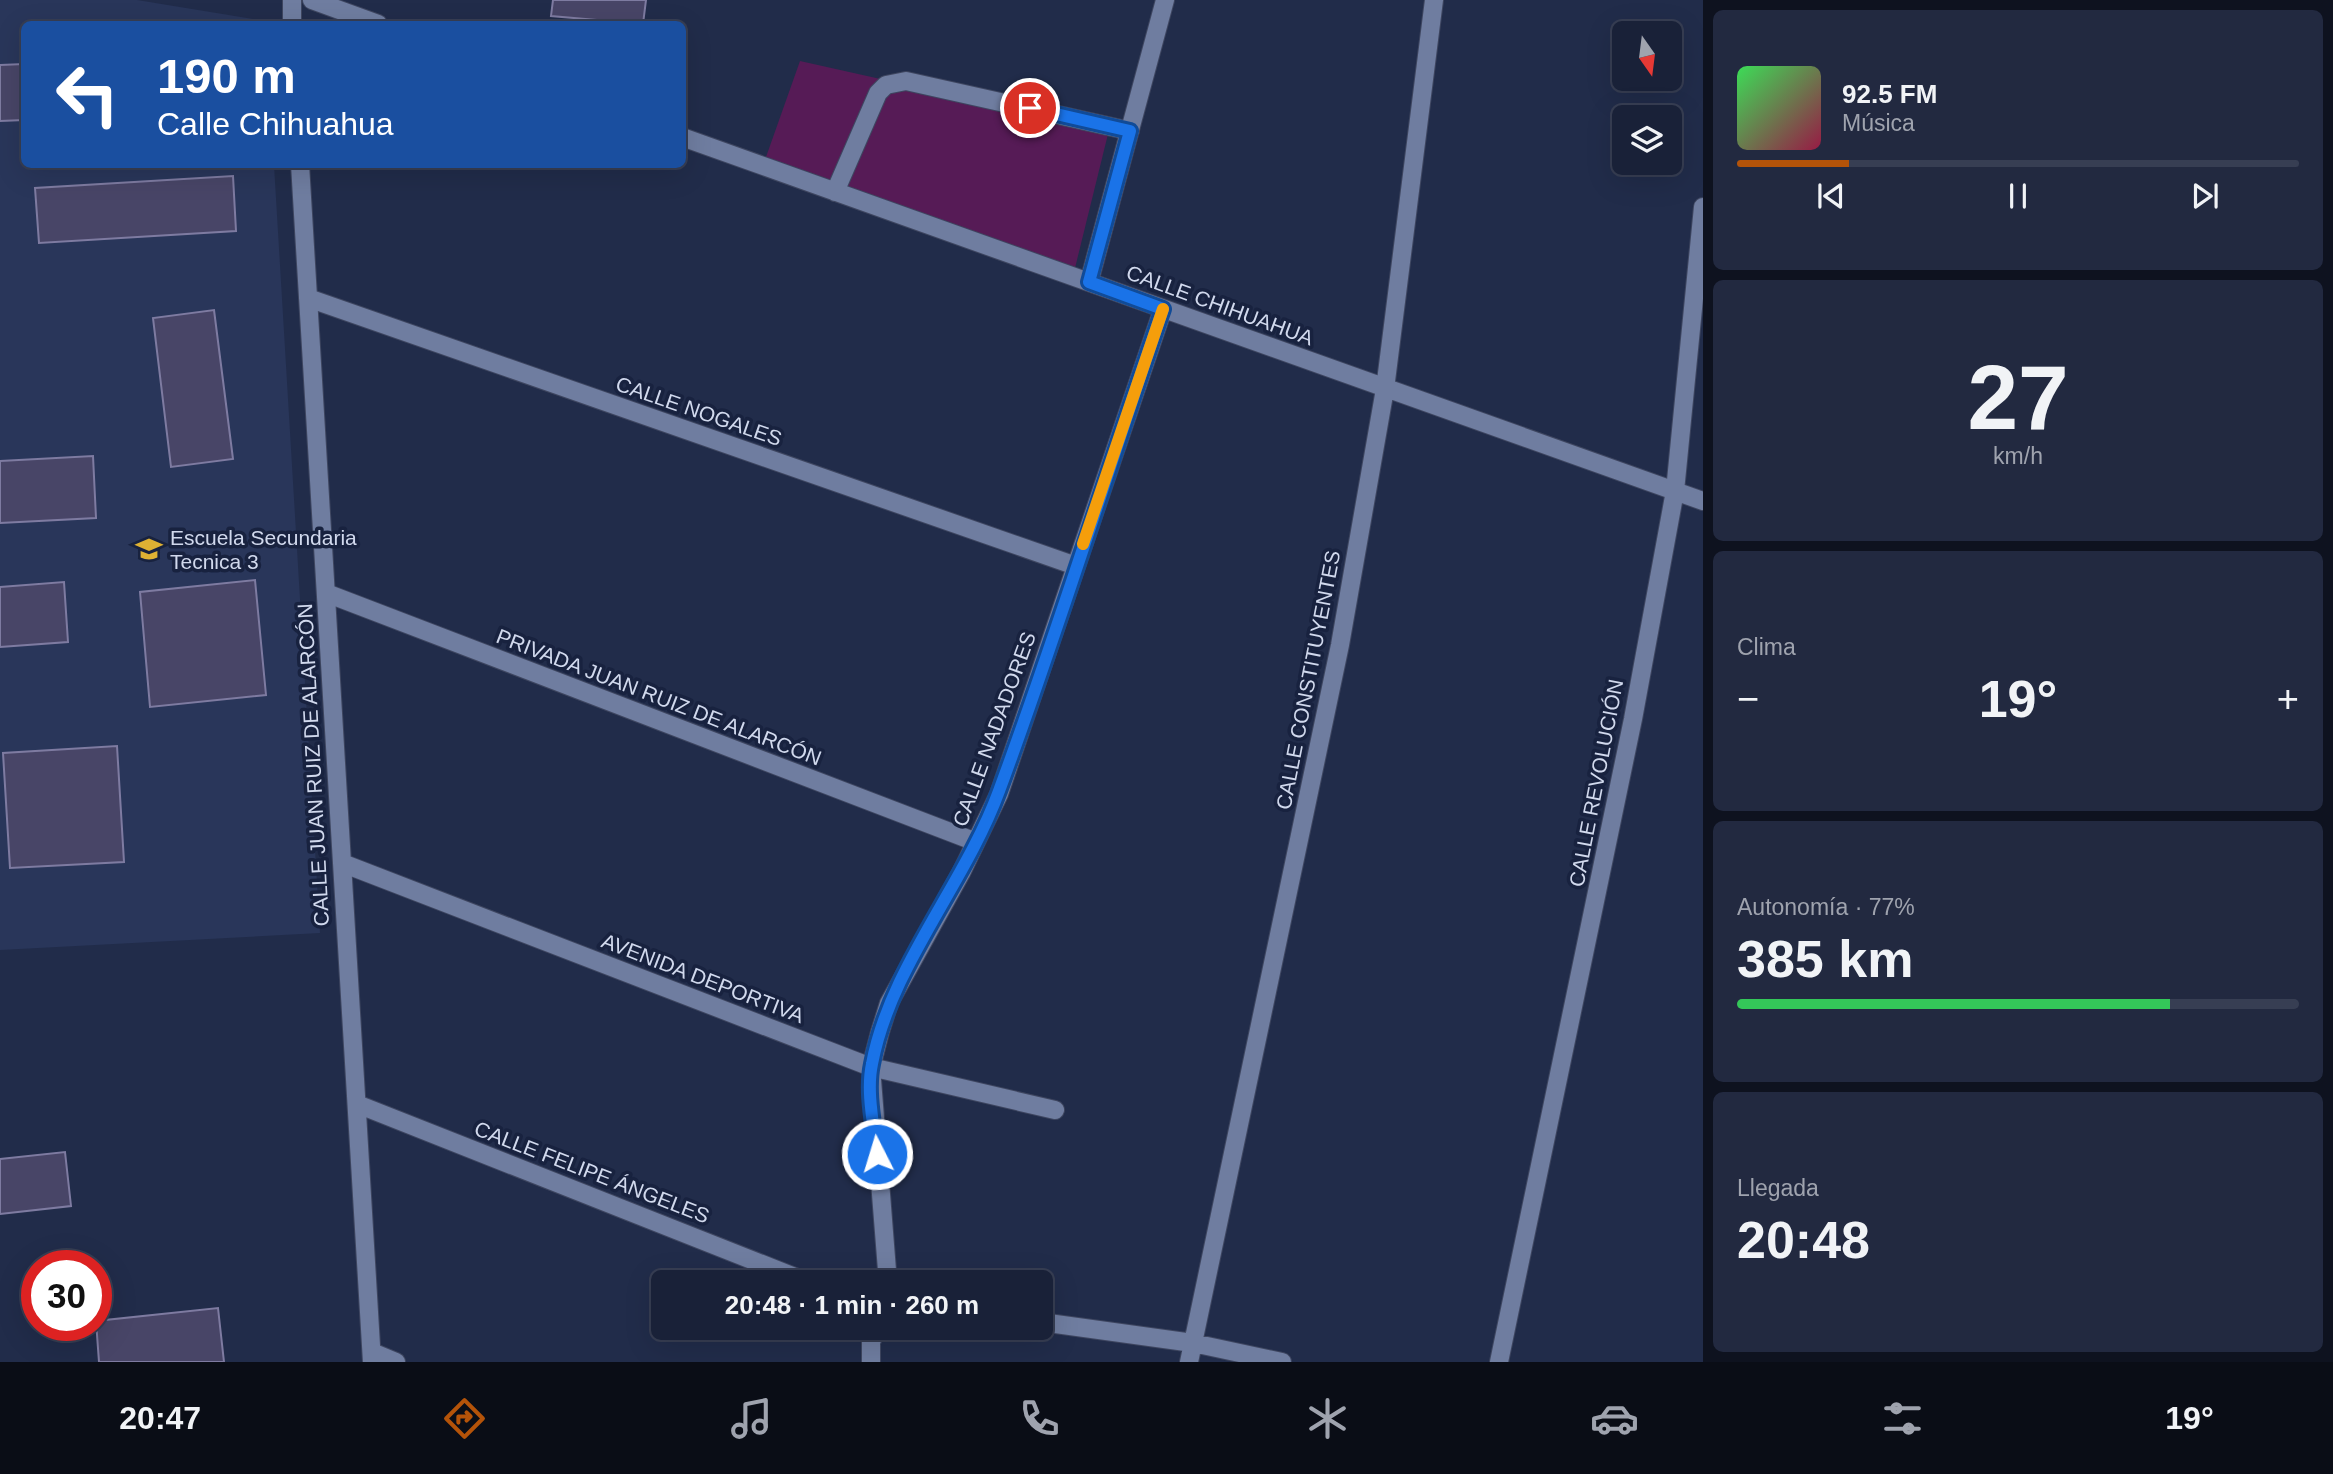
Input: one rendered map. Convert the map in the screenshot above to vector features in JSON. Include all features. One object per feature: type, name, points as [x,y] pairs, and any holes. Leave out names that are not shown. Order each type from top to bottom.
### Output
[{"type":"street","points":[[292,0],[292,21]]},
{"type":"street","points":[[312,0],[370,21]]},
{"type":"street","points":[[1089,282],[1165,0]]},
{"type":"street","name":"CALLE CONSTITUYENTES","points":[[1189,1362],[1340,645],[1385,389],[1434,0]]},
{"type":"street","points":[[835,192],[878,93],[896,81],[1130,131]]},
{"type":"street","name":"CALLE CHIHUAHUA","points":[[686,137],[1703,501]]},
{"type":"street","name":"CALLE JUAN RUIZ DE ALARCÓN","points":[[300,168],[372,1357]]},
{"type":"street","name":"CALLE REVOLUCIÓN","points":[[1499,1362],[1633,719],[1675,491],[1703,207]]},
{"type":"street","name":"CALLE NOGALES","points":[[308,298],[1076,566]]},
{"type":"street","name":"CALLE NADADORES","points":[[887,1270],[871,1067],[889,1003],[999,794],[1163,309]]},
{"type":"street","name":"PRIVADA JUAN RUIZ DE ALARCÓN","points":[[326,593],[976,842]]},
{"type":"street","name":"AVENIDA DEPORTIVA","points":[[342,863],[871,1067],[1055,1111]]},
{"type":"street","name":"CALLE FELIPE ÁNGELES","points":[[357,1104],[777,1270]]},
{"type":"street","points":[[1053,1324],[1193,1343],[1282,1362]]},
{"type":"street","points":[[871,1362],[872,1340]]},
{"type":"street","points":[[372,1357],[396,1362]]},
{"type":"shaded area","name":"Escuela Secundaria Tecnica 3","points":[[0,0],[137,0],[265,21],[21,21],[21,168],[274,168],[320,933],[0,950]]},
{"type":"shaded area","points":[[800,61],[1109,130],[1075,268],[766,157]]},
{"type":"building","points":[[553,0],[646,0],[643,21],[551,16]]},
{"type":"building","points":[[21,64],[21,120],[0,121],[0,65]]},
{"type":"building","points":[[233,176],[236,231],[39,243],[35,188]]},
{"type":"building","points":[[214,310],[233,459],[171,467],[153,318]]},
{"type":"building","points":[[93,456],[96,518],[0,523],[0,461]]},
{"type":"building","points":[[255,580],[266,695],[150,707],[140,592]]},
{"type":"building","points":[[64,582],[68,642],[0,647],[0,587]]},
{"type":"building","points":[[117,746],[124,862],[10,868],[3,753]]},
{"type":"building","points":[[65,1152],[71,1206],[0,1214],[0,1159]]},
{"type":"building","points":[[218,1308],[224,1362],[99,1362],[97,1341],[112,1341],[112,1319]]},
{"type":"slow traffic","points":[[1083,544],[1163,309]]},
{"type":"place","name":"Escuela Secundaria Tecnica 3","points":[[149,549]]},
{"type":"route","points":[[877,1154],[871,1067],[889,1003],[961,873],[999,794],[1163,309],[1089,282],[1130,131],[1030,108]]}]
